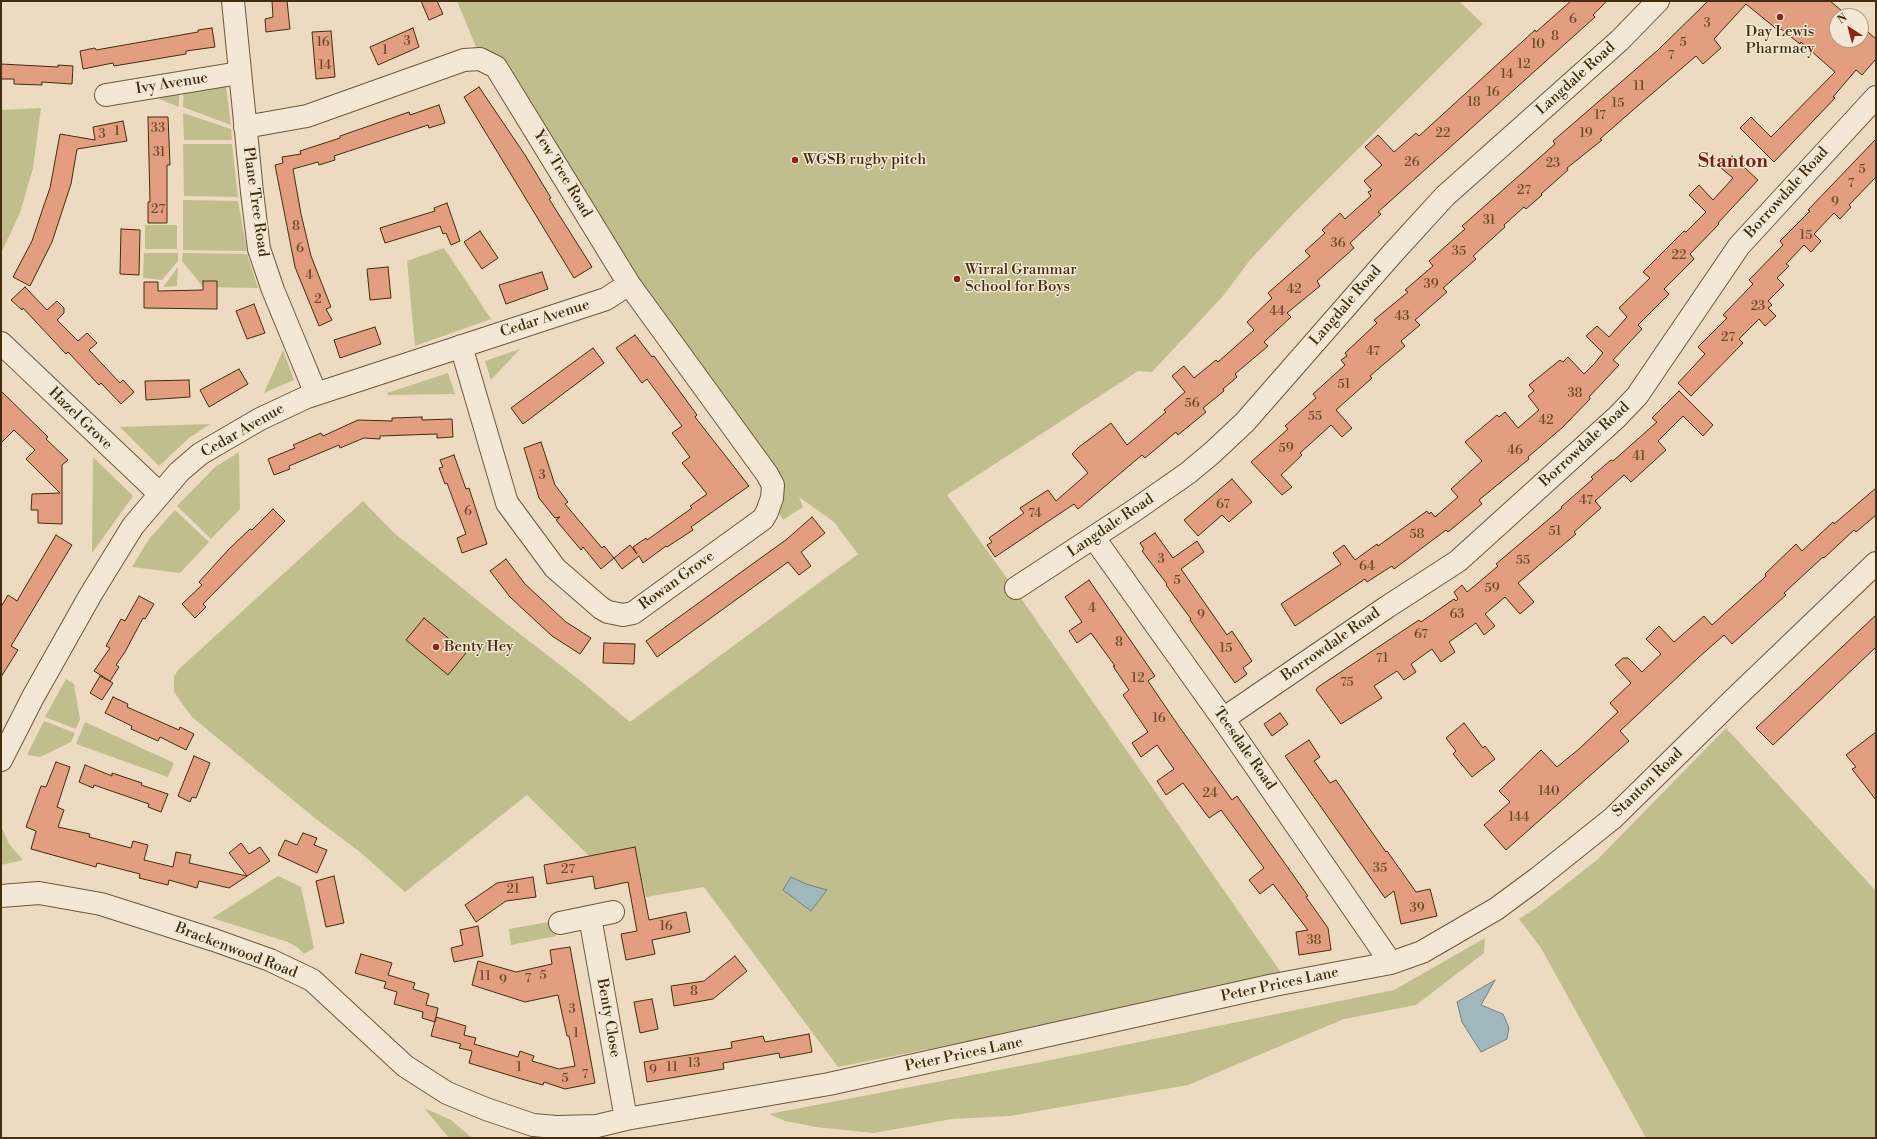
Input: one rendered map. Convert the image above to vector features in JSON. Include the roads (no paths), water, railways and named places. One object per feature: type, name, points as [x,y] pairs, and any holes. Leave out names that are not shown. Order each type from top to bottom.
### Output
[{"type":"street","name":"Plane Tree Road","points":[[233,1],[239,73],[259,249],[273,290],[316,394]]},
{"type":"street","name":"Langdale Road","points":[[1016,588],[1094,538],[1188,473],[1245,422],[1392,254],[1445,196],[1620,40],[1658,1]]},
{"type":"street","name":"Yew Tree Road","points":[[245,127],[307,116],[464,60],[480,60],[496,67],[629,284],[767,474],[773,486],[772,498]]},
{"type":"street","name":"Ivy Avenue","points":[[106,95],[239,73]]},
{"type":"street","name":"Borrowdale Road","points":[[1223,719],[1387,607],[1458,561],[1617,417],[1637,396],[1739,246],[1876,97]]},
{"type":"street","name":"Cedar Avenue","points":[[3,751],[114,556],[134,526],[160,494],[179,472],[200,454],[260,418],[316,394],[606,299],[629,284]]},
{"type":"street","name":"Hazel Grove","points":[[1,343],[160,494]]},
{"type":"street","name":"Rowan Grove","points":[[462,346],[507,503],[555,568],[601,608],[608,612],[622,615],[633,613],[763,519],[772,498]]},
{"type":"street","name":"Teesdale Road","points":[[1094,538],[1223,719],[1391,962]]},
{"type":"street","name":"Stanton Road","points":[[1391,962],[1422,952],[1496,909],[1538,878],[1613,818],[1876,563]]},
{"type":"street","name":"Brackenwood Road","points":[[1,896],[39,894],[100,904],[214,940],[270,960],[312,980],[405,1066],[447,1093],[486,1109],[532,1132]]},
{"type":"street","points":[[560,923],[613,912]]},
{"type":"street","name":"Benty Close","points":[[590,917],[626,1119]]},
{"type":"street","name":"Peter Prices Lane","points":[[532,1132],[556,1127],[597,1126],[626,1119],[829,1084],[1274,985],[1391,962]]},
{"type":"water","points":[[791,877],[806,884],[827,890],[811,911],[783,890]]},
{"type":"water","points":[[1495,980],[1481,1005],[1503,1014],[1509,1028],[1507,1039],[1481,1052],[1462,1022],[1457,1002]]},
{"type":"place","name":"Day Lewis Pharmacy","points":[[1780,17]]},
{"type":"place","name":"WGSB rugby pitch","points":[[795,160]]},
{"type":"place","name":"Wirral Grammar School for Boys","points":[[957,279]]},
{"type":"place","name":"Benty Hey","points":[[436,647]]},
{"type":"district","name":"Stanton","points":[[1733,162]]}]
